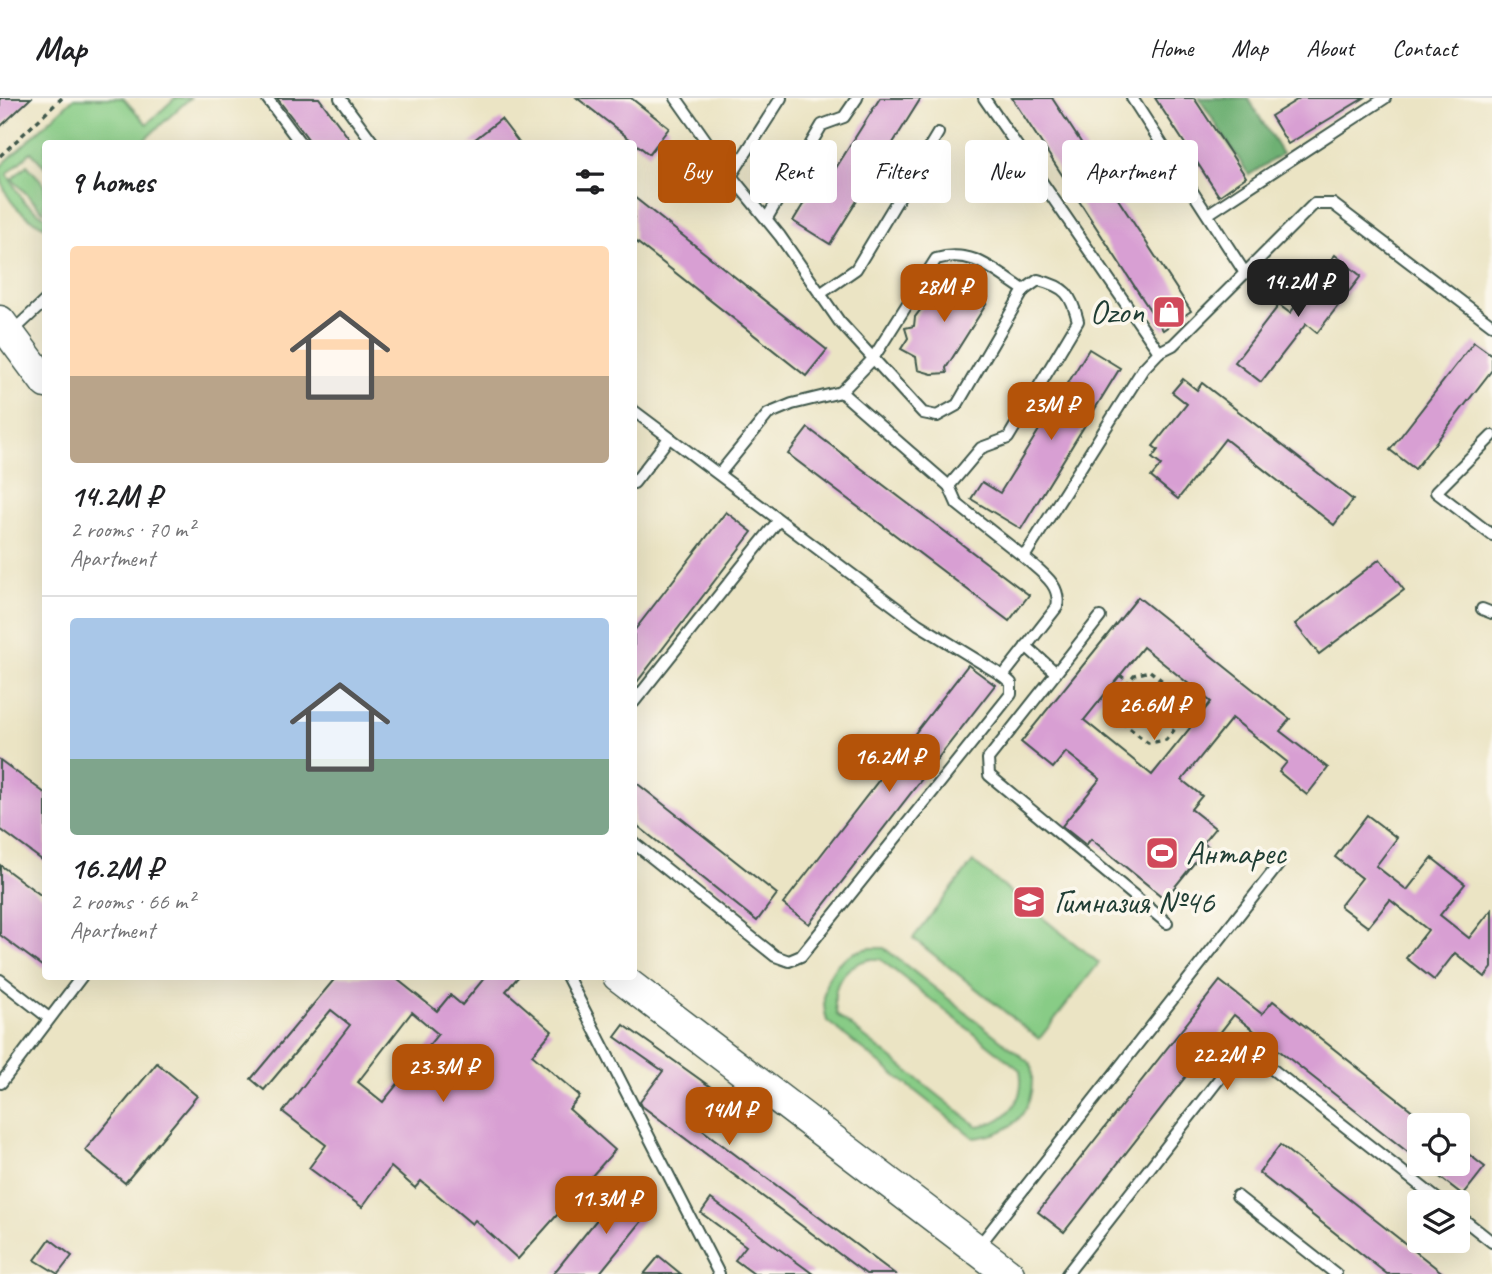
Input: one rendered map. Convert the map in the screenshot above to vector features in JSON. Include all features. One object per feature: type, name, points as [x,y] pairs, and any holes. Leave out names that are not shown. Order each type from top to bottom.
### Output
[{"type":"street","points":[[5,327],[42,378]]},
{"type":"street","points":[[623,980],[1009,1274]]},
{"type":"lane","points":[[267,98],[298,140]]},
{"type":"lane","points":[[340,98],[371,140]]},
{"type":"lane","points":[[676,98],[706,140]]},
{"type":"lane","points":[[736,168],[781,98]]},
{"type":"lane","points":[[767,218],[822,125],[844,117],[856,98]]},
{"type":"lane","points":[[984,98],[1159,352]]},
{"type":"lane","points":[[1132,98],[1245,273]]},
{"type":"lane","points":[[1208,214],[1385,98]]},
{"type":"lane","points":[[820,294],[856,269],[937,134]]},
{"type":"lane","points":[[736,182],[767,218],[820,294],[872,359],[923,413],[937,416],[957,405],[1024,290],[1038,280],[1054,284],[1071,296],[1078,321],[1009,438],[981,448],[949,486]]},
{"type":"lane","points":[[1024,557],[1143,369],[1159,352],[1172,345],[1314,204],[1333,204],[1492,325]]},
{"type":"lane","points":[[720,473],[768,414],[792,404],[841,392],[872,359],[936,259],[954,254],[972,257],[1024,290]]},
{"type":"lane","points":[[5,327],[42,303]]},
{"type":"lane","points":[[841,392],[949,486],[957,504],[1024,557],[1054,585],[1059,596],[1057,607],[1003,676]]},
{"type":"lane","points":[[637,413],[918,624],[1003,676],[1011,684],[1011,694],[802,956],[789,961],[775,956],[637,845]]},
{"type":"lane","points":[[1492,436],[1436,492],[1492,535]]},
{"type":"lane","points":[[637,479],[669,438]]},
{"type":"lane","points":[[637,698],[778,521]]},
{"type":"lane","points":[[1100,617],[988,760],[989,775],[1167,923]]},
{"type":"lane","points":[[1026,646],[1056,673]]},
{"type":"lane","points":[[976,1249],[1279,863]]},
{"type":"lane","points":[[0,980],[50,1018]]},
{"type":"lane","points":[[1,1083],[79,980]]},
{"type":"lane","points":[[569,980],[719,1274]]},
{"type":"lane","points":[[1068,1274],[1244,1048],[1426,1190]]},
{"type":"lane","points":[[1237,1196],[1336,1274]]},
{"type":"lane","points":[[1470,1225],[1492,1242]]},
{"type":"path","points":[[0,156],[62,98]]},
{"type":"path","points":[[1150,671],[1186,700],[1186,715],[1166,740],[1148,744],[1114,716],[1114,699],[1128,682],[1134,675],[1150,671]]},
{"type":"path","points":[[1121,675],[1128,682]]},
{"type":"green space","points":[[74,98],[123,98],[147,124],[175,98],[190,98],[144,140],[42,140],[42,164],[31,152],[7,174],[24,202],[42,215],[42,225],[27,217],[13,204],[4,187],[0,167]]},
{"type":"green space","points":[[1199,98],[1248,98],[1282,154],[1249,175]]},
{"type":"green space","points":[[27,165],[42,182],[42,210],[12,179]]},
{"type":"green space","points":[[973,862],[1099,963],[1039,1039],[913,938]]},
{"type":"green space","points":[[884,948],[1031,1064],[1031,1093],[1021,1116],[1013,1124],[1002,1131],[974,1138],[827,1021],[824,995],[830,974],[846,957],[857,952]],"holes":[[[871,959],[880,959],[1020,1070],[1020,1091],[1017,1100],[1005,1115],[988,1124],[977,1126],[837,1015],[835,995],[840,979],[853,966]]]},
{"type":"building","points":[[0,98],[31,98],[0,127]]},
{"type":"building","points":[[277,98],[319,98],[350,140],[309,140]]},
{"type":"building","points":[[577,98],[631,98],[669,128],[649,154],[637,145],[637,140],[631,140]]},
{"type":"building","points":[[880,98],[921,98],[895,140],[854,140]]},
{"type":"building","points":[[1012,98],[1052,98],[1079,140],[1062,140],[1062,175],[1048,153],[1048,140],[1039,140]]},
{"type":"building","points":[[1155,98],[1194,98],[1246,177],[1219,196],[1198,164],[1198,140],[1182,140]]},
{"type":"building","points":[[1300,98],[1364,98],[1288,144],[1271,116]]},
{"type":"building","points":[[501,119],[517,140],[474,140]]},
{"type":"building","points":[[851,144],[851,203],[856,203],[830,244],[793,221],[804,203],[837,203],[837,166]]},
{"type":"building","points":[[637,199],[827,350],[806,376],[637,242]]},
{"type":"building","points":[[1080,203],[1121,203],[1191,311],[1163,330]]},
{"type":"building","points":[[1335,255],[1361,276],[1317,333],[1306,324],[1261,382],[1235,362],[1279,305],[1290,313]]},
{"type":"building","points":[[945,275],[960,284],[973,277],[987,303],[946,368],[947,373],[932,374],[918,370],[916,357],[901,349],[908,338],[905,328],[914,326],[915,317],[931,296],[928,288],[938,287]]},
{"type":"building","points":[[1474,342],[1492,355],[1492,370],[1415,469],[1390,450]]},
{"type":"building","points":[[1089,349],[1120,368],[1021,529],[971,499],[982,482],[1000,493]]},
{"type":"building","points":[[1183,379],[1197,390],[1202,383],[1353,500],[1334,525],[1225,439],[1178,499],[1151,477],[1161,465],[1152,458],[1158,450],[1153,446],[1187,404],[1172,392]]},
{"type":"building","points":[[808,428],[1029,595],[1009,621],[788,454]]},
{"type":"building","points":[[726,512],[752,532],[637,682],[637,627]]},
{"type":"building","points":[[1380,559],[1404,590],[1319,654],[1295,624]]},
{"type":"building","points":[[1138,597],[1290,719],[1280,731],[1328,768],[1307,795],[1279,772],[1287,762],[1232,718],[1182,780],[1202,796],[1191,809],[1215,828],[1203,843],[1208,846],[1165,899],[1091,839],[1086,845],[1062,826],[1100,779],[1066,752],[1053,768],[1021,742]],"holes":[[[1143,647],[1211,702],[1152,775],[1084,720]]]},
{"type":"building","points":[[968,665],[995,685],[809,924],[783,904]]},
{"type":"building","points":[[0,760],[42,791],[42,860],[0,829]]},
{"type":"building","points":[[637,783],[777,894],[757,921],[637,825]]},
{"type":"building","points":[[1367,815],[1397,838],[1376,866],[1407,890],[1432,858],[1465,884],[1440,915],[1469,938],[1492,909],[1492,968],[1485,977],[1455,953],[1434,980],[1406,958],[1428,930],[1390,900],[1368,927],[1340,906],[1362,878],[1335,857]]},
{"type":"building","points":[[0,865],[42,896],[42,966],[0,935]]},
{"type":"building","points":[[334,980],[398,980],[437,1011],[450,995],[462,1005],[483,980],[516,980],[506,991],[552,1031],[532,1055],[580,1096],[569,1109],[615,1150],[518,1259],[475,1220],[472,1224],[421,1181],[415,1188],[391,1167],[362,1207],[309,1168],[326,1145],[283,1112],[350,1025],[331,1010],[264,1090],[251,1079]],"holes":[[[412,1012],[438,1034],[383,1102],[358,1082]]]},
{"type":"building","points":[[1220,981],[1262,1014],[1273,1001],[1415,1113],[1407,1113],[1407,1152],[1234,1015],[1064,1232],[1038,1212]]},
{"type":"building","points":[[624,1025],[712,1088],[689,1120],[895,1274],[866,1274],[642,1106],[640,1102],[663,1071],[615,1037]]},
{"type":"building","points":[[157,1063],[197,1096],[125,1183],[85,1150]]},
{"type":"building","points":[[1280,1145],[1407,1245],[1407,1253],[1417,1253],[1444,1274],[1387,1274],[1259,1173]]},
{"type":"building","points":[[1470,1155],[1485,1167],[1467,1190],[1457,1190],[1438,1176],[1470,1176]]},
{"type":"building","points":[[623,1187],[651,1210],[599,1274],[553,1274]]},
{"type":"building","points":[[711,1199],[813,1274],[754,1274],[735,1260],[746,1246],[701,1213]]},
{"type":"building","points":[[50,1239],[72,1256],[58,1274],[35,1260]]},
{"type":"building","points":[[659,1256],[681,1274],[644,1274]]},
{"type":"place","name":"Ozon","points":[[1169,312]]},
{"type":"place","name":"Антарес","points":[[1162,853]]},
{"type":"place","name":"Гимназия №46","points":[[1029,902]]}]
